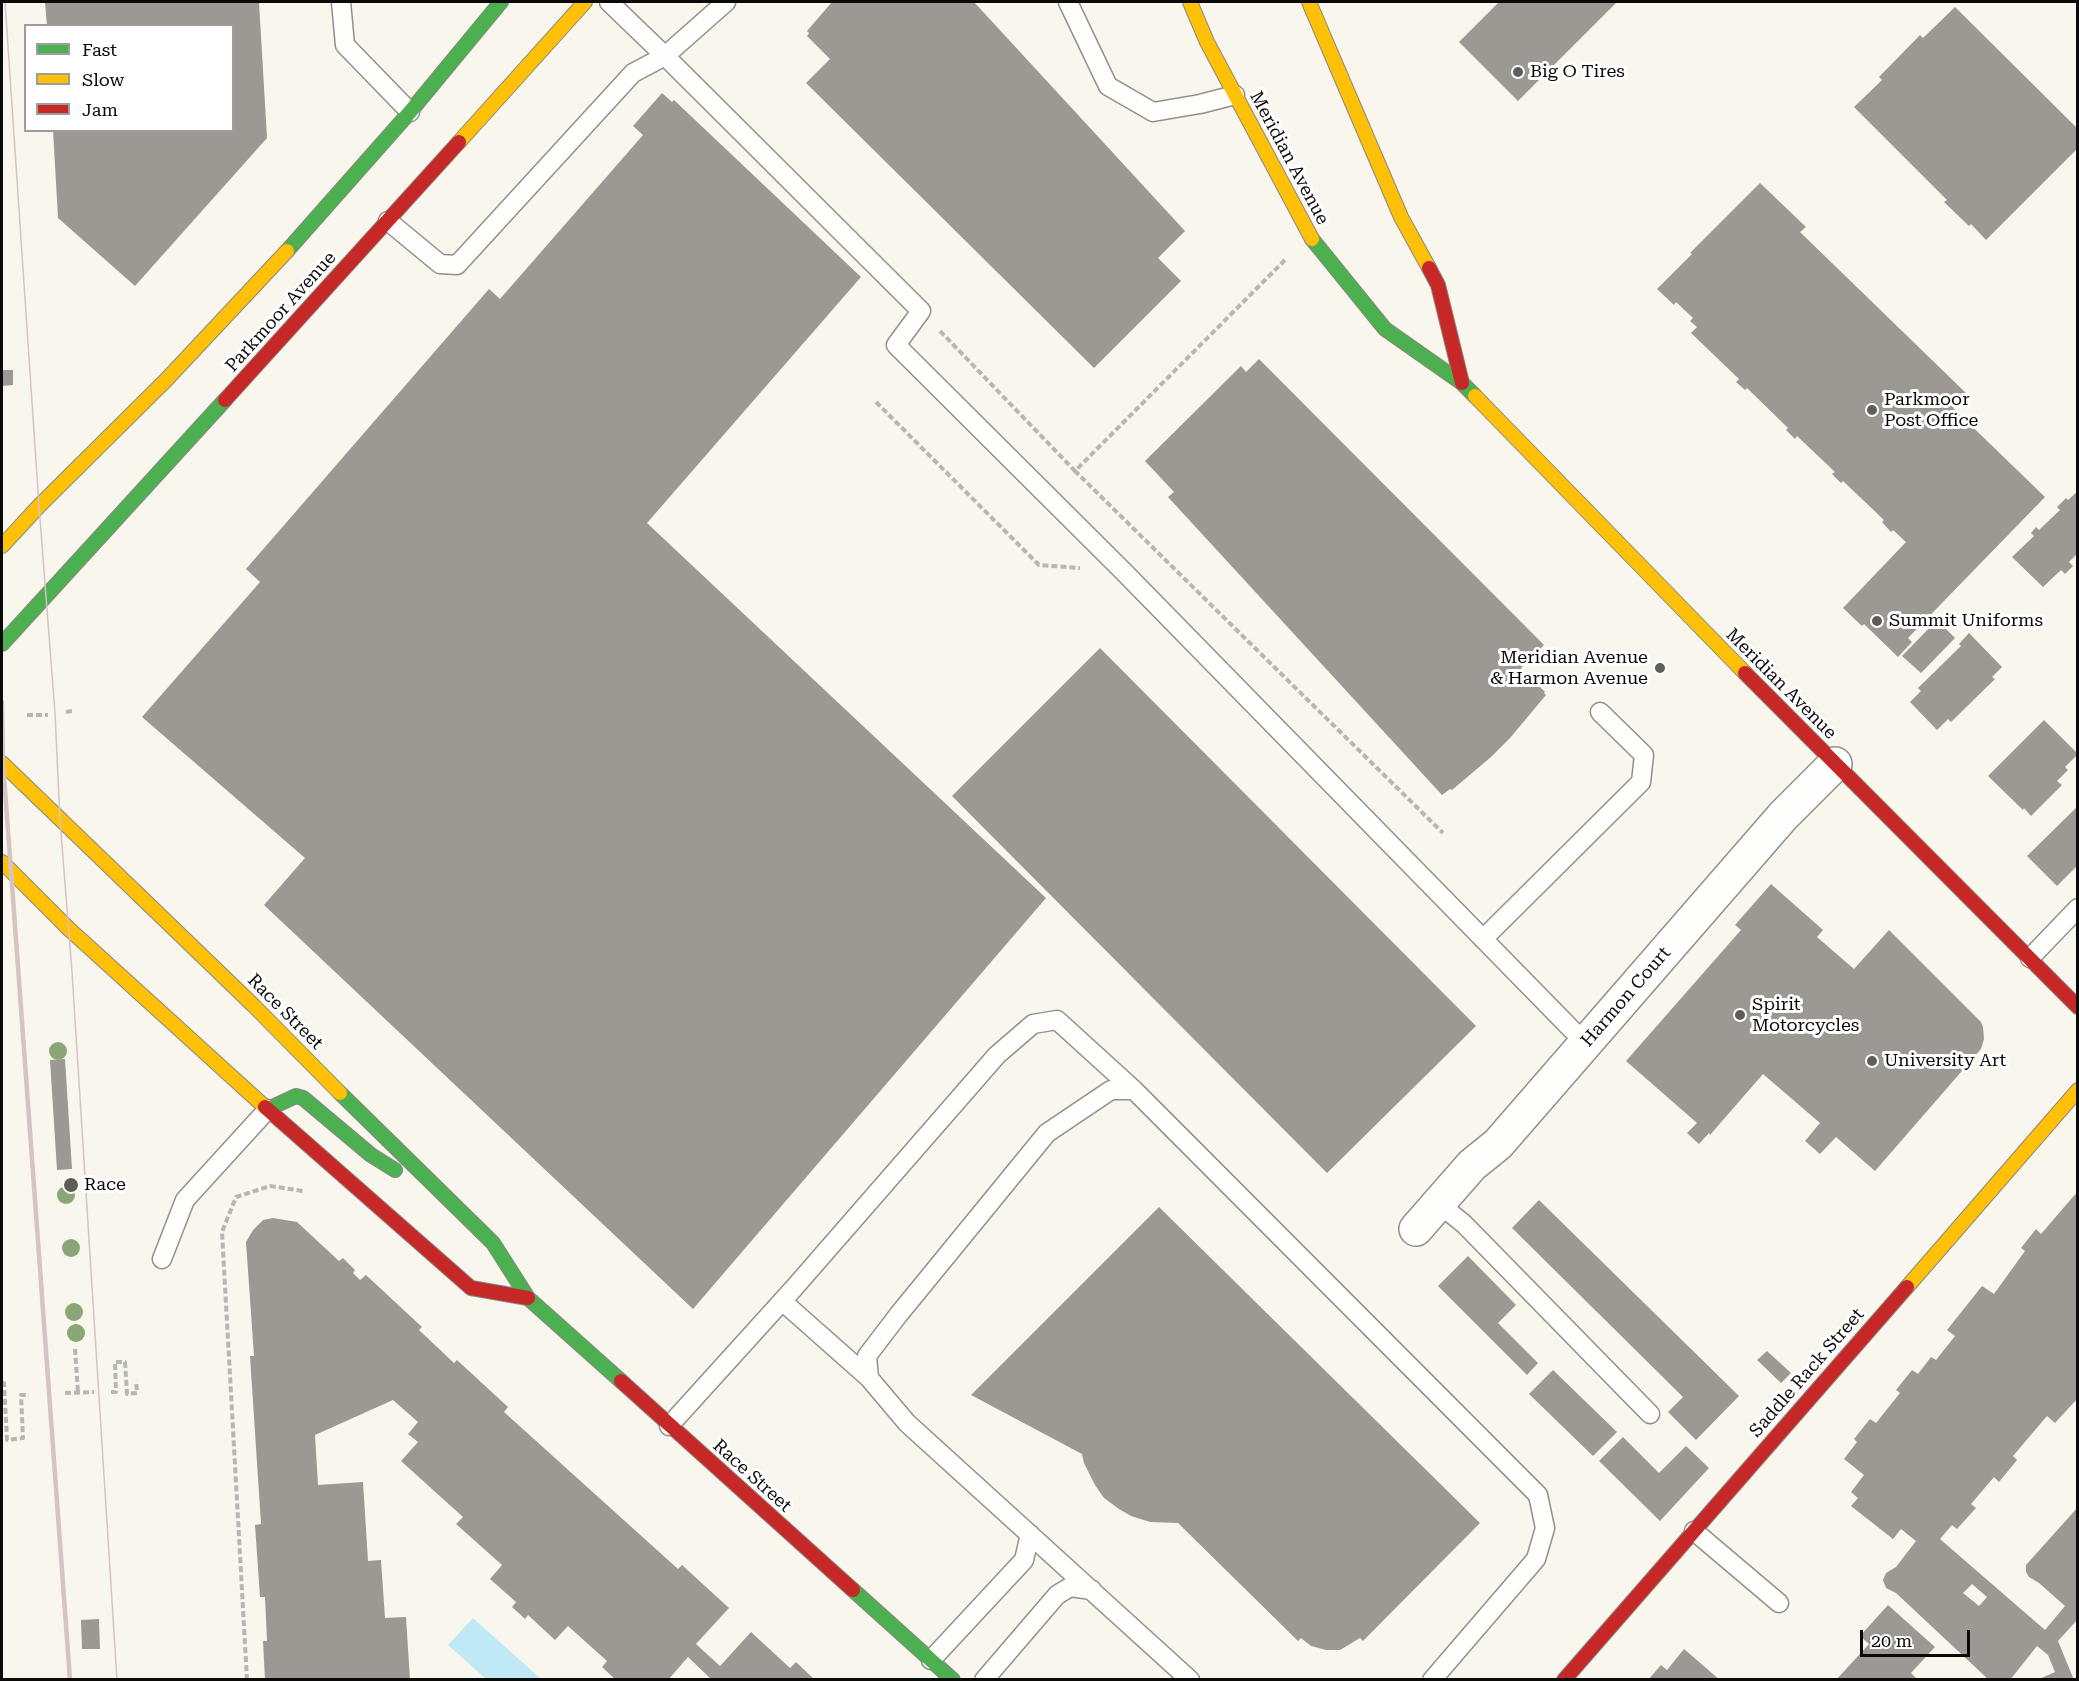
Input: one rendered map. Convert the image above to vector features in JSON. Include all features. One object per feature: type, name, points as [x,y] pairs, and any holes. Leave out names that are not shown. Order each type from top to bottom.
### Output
[{"type":"main road","name":"Parkmoor Avenue","points":[[2,546],[167,379],[306,231],[410,112],[501,2]]},
{"type":"main road","name":"Parkmoor Avenue","points":[[2,644],[585,2]]},
{"type":"main road","name":"Meridian Avenue","points":[[1190,2],[1207,42],[1309,236],[1385,329],[1462,383],[1835,764],[2078,1007]]},
{"type":"main road","points":[[1315,4],[1401,217],[1438,285],[1462,383]]},
{"type":"main road","name":"Race Street","points":[[2,763],[245,998],[493,1243],[528,1299],[953,1680]]},
{"type":"main road","points":[[2,862],[69,929],[306,1145],[471,1288],[528,1299]]},
{"type":"main road","name":"Saddle Rack Street","points":[[1564,1680],[2078,1090]]},
{"type":"main road","points":[[268,1109],[296,1096],[303,1098],[371,1155],[400,1173],[440,1191]]},
{"type":"street","name":"Harmon Court","points":[[1416,1229],[1472,1165],[1498,1144],[1783,816],[1835,764]]},
{"type":"lane","points":[[341,2],[345,45],[410,112]]},
{"type":"lane","points":[[609,2],[921,311],[896,345],[1124,572],[1585,1043]]},
{"type":"lane","points":[[388,221],[440,264],[457,265],[633,73],[665,56],[726,2]]},
{"type":"lane","points":[[1068,2],[1108,86],[1153,112],[1235,95]]},
{"type":"lane","points":[[1483,939],[1641,782],[1644,755],[1600,711]]},
{"type":"lane","points":[[2030,958],[2078,908]]},
{"type":"lane","points":[[669,1426],[782,1301],[997,1055],[1034,1024],[1058,1020],[1134,1090],[1538,1495],[1545,1528],[1536,1559],[1432,1680]]},
{"type":"lane","points":[[869,1378],[867,1356],[1047,1132],[1111,1090],[1134,1090]]},
{"type":"lane","points":[[162,1259],[185,1200],[268,1109]]},
{"type":"lane","points":[[1438,1203],[1464,1224],[1650,1414]]},
{"type":"lane","points":[[782,1301],[869,1378],[907,1423],[1190,1680]]},
{"type":"lane","points":[[1694,1531],[1779,1603]]},
{"type":"lane","points":[[931,1660],[1024,1560],[1030,1534]]},
{"type":"lane","points":[[984,1680],[1057,1595],[1070,1587],[1092,1590]]},
{"type":"path","points":[[1075,471],[1287,257]]},
{"type":"path","points":[[921,311],[1075,471],[1443,834]]},
{"type":"path","points":[[876,402],[1039,565],[1124,572],[1149,545]]},
{"type":"path","points":[[66,712],[72,711]]},
{"type":"path","points":[[27,715],[48,715]]},
{"type":"path","points":[[247,1680],[222,1232],[236,1197],[270,1186],[309,1191]]},
{"type":"path","points":[[75,1348],[78,1393]]},
{"type":"path","points":[[111,1392],[116,1392],[115,1362],[125,1362],[127,1394],[137,1393],[136,1381]]},
{"type":"path","points":[[2,1383],[4,1383],[7,1440],[23,1438],[21,1395],[29,1395]]},
{"type":"path","points":[[65,1393],[94,1392]]},
{"type":"water","points":[[473,1618],[541,1679],[486,1679],[448,1645]]},
{"type":"building","points":[[45,2],[259,2],[267,138],[135,286],[58,218],[53,132],[234,132],[234,24],[47,24]]},
{"type":"building","points":[[832,2],[974,2],[1185,231],[1158,258],[1181,281],[1094,368],[806,83],[830,59],[807,36],[809,33],[807,31]]},
{"type":"building","name":"Big O Tires","points":[[1499,2],[1617,2],[1518,101],[1459,42]]},
{"type":"building","points":[[1955,7],[2078,129],[2078,148],[1986,240],[1971,224],[1969,226],[1944,202],[1947,200],[1854,107],[1882,80],[1879,77],[1920,35],[1923,38]]},
{"type":"building","points":[[662,93],[672,102],[674,100],[861,277],[647,523],[1046,898],[693,1309],[264,905],[305,858],[142,717],[260,582],[246,569],[489,289],[500,299],[643,135],[633,126]]},
{"type":"building","points":[[1760,183],[1806,227],[1800,232],[1967,394],[1953,408],[2045,497],[1908,638],[1912,642],[1898,657],[1864,624],[1862,626],[1843,608],[1906,542],[1893,530],[1891,532],[1882,522],[1884,520],[1843,481],[1841,483],[1832,474],[1835,472],[1797,436],[1795,439],[1786,430],[1788,428],[1747,388],[1745,390],[1736,382],[1739,379],[1691,333],[1697,327],[1690,321],[1693,318],[1657,289]]},
{"type":"building","points":[[1259,359],[1544,645],[1521,668],[1546,695],[1491,757],[1452,790],[1442,795],[1168,497],[1174,492],[1145,461],[1241,366],[1246,372]]},
{"type":"building","points":[[2,370],[13,370],[13,385],[2,386]]},
{"type":"building","points":[[2078,491],[2078,553],[2069,562],[2073,566],[2065,574],[2061,570],[2043,587],[2012,557],[2034,536],[2031,533],[2036,527],[2039,530],[2060,510],[2057,507],[2066,498],[2068,500]]},
{"type":"building","points":[[1937,620],[1955,638],[1921,673],[1902,656]]},
{"type":"building","points":[[1969,633],[2002,667],[1992,677],[1995,679],[1951,722],[1948,719],[1937,730],[1910,702],[1921,691],[1918,688],[1961,646],[1959,644]]},
{"type":"building","points":[[1100,648],[1476,1026],[1327,1173],[952,796]]},
{"type":"building","points":[[2044,720],[2078,754],[2065,767],[2068,770],[2057,781],[2062,785],[2031,816],[1988,776]]},
{"type":"building","points":[[2078,806],[2078,865],[2057,886],[2027,856]]},
{"type":"building","points":[[1771,884],[1823,930],[1817,937],[1854,969],[1889,930],[1981,1022],[1983,1027],[1984,1039],[1981,1049],[1875,1171],[1836,1137],[1820,1154],[1805,1141],[1820,1123],[1763,1074],[1710,1135],[1709,1133],[1699,1144],[1687,1133],[1697,1123],[1626,1061],[1741,930],[1735,925]]},
{"type":"building","points":[[65,1059],[72,1169],[57,1170],[50,1060]]},
{"type":"building","points":[[2078,1191],[2078,1398],[2055,1423],[2047,1416],[2013,1456],[2017,1460],[1999,1482],[1994,1477],[1971,1504],[1976,1508],[1957,1529],[1952,1525],[1940,1539],[2045,1630],[2065,1606],[2029,1577],[2026,1565],[2078,1507],[2078,1619],[2058,1641],[2074,1680],[2037,1680],[2055,1672],[2048,1655],[2037,1646],[2010,1680],[1989,1680],[1896,1593],[1886,1588],[1883,1580],[1886,1573],[1896,1567],[1916,1541],[1901,1529],[1893,1539],[1851,1506],[1858,1498],[1851,1492],[1864,1475],[1844,1459],[1857,1442],[1854,1439],[1870,1419],[1876,1423],[1900,1393],[1896,1390],[1912,1370],[1918,1374],[1931,1357],[1936,1360],[1955,1336],[1947,1330],[1982,1286],[1994,1294],[2025,1251],[2021,1248],[2036,1229],[2041,1234]],"holes":[[[1972,1584],[1987,1597],[1979,1606],[1963,1593]]]},
{"type":"building","points":[[1539,1200],[1739,1396],[1696,1440],[1668,1412],[1683,1397],[1512,1228]]},
{"type":"building","points":[[1159,1207],[1480,1523],[1363,1641],[1360,1638],[1340,1650],[1326,1650],[1311,1646],[1301,1638],[1298,1641],[1178,1523],[1150,1522],[1131,1516],[1119,1509],[1104,1498],[1095,1485],[1082,1454],[971,1395]]},
{"type":"building","points":[[273,1218],[297,1222],[339,1261],[343,1258],[355,1270],[353,1273],[360,1280],[366,1275],[422,1327],[419,1330],[454,1363],[457,1360],[508,1407],[504,1412],[678,1569],[682,1565],[729,1608],[696,1644],[720,1666],[751,1632],[790,1668],[796,1662],[815,1680],[712,1680],[688,1657],[668,1680],[616,1680],[602,1667],[607,1661],[568,1626],[555,1640],[528,1615],[525,1619],[512,1607],[516,1602],[490,1579],[502,1565],[456,1524],[463,1517],[401,1461],[418,1442],[408,1434],[418,1422],[393,1400],[315,1435],[318,1485],[363,1482],[368,1561],[381,1560],[385,1618],[406,1617],[410,1680],[265,1680],[263,1641],[267,1641],[265,1597],[260,1597],[255,1525],[261,1524],[250,1356],[254,1356],[246,1242],[263,1220]]},
{"type":"building","points":[[1468,1256],[1516,1305],[1498,1323],[1538,1363],[1527,1375],[1438,1286]]},
{"type":"building","points":[[1767,1351],[1791,1373],[1781,1383],[1757,1360]]},
{"type":"building","points":[[1553,1370],[1617,1432],[1593,1456],[1529,1394]]},
{"type":"building","points":[[1623,1437],[1659,1473],[1686,1446],[1709,1468],[1660,1521],[1599,1461]]},
{"type":"building","points":[[1888,1605],[1935,1647],[1911,1673],[1918,1680],[1836,1680],[1869,1644],[1860,1636]]},
{"type":"building","points":[[99,1619],[100,1649],[82,1649],[81,1620]]},
{"type":"building","points":[[1684,1649],[1720,1680],[1648,1680],[1661,1665],[1667,1670]]},
{"type":"tram line","points":[[5,2],[55,713],[60,820],[72,972],[117,1680]]},
{"type":"railway","points":[[2,702],[3,764],[70,1680]]},
{"type":"traffic: fast","points":[[287,251],[410,112],[501,2]]},
{"type":"traffic: fast","points":[[1312,239],[1385,329],[1462,383],[1475,396]]},
{"type":"traffic: fast","points":[[2,644],[225,400]]},
{"type":"traffic: fast","points":[[340,1093],[493,1243],[528,1298],[621,1381]]},
{"type":"traffic: fast","points":[[268,1109],[296,1096],[303,1098],[371,1155],[395,1170]]},
{"type":"traffic: fast","points":[[853,1590],[953,1680]]},
{"type":"traffic: slow","points":[[459,142],[585,2]]},
{"type":"traffic: slow","points":[[1190,2],[1207,42],[1312,239]]},
{"type":"traffic: slow","points":[[1309,2],[1401,217],[1429,268]]},
{"type":"traffic: slow","points":[[2,546],[167,379],[287,251]]},
{"type":"traffic: slow","points":[[1475,396],[1745,673]]},
{"type":"traffic: slow","points":[[2,763],[254,1006],[340,1093]]},
{"type":"traffic: slow","points":[[2,862],[69,929],[265,1107]]},
{"type":"traffic: slow","points":[[1907,1287],[2078,1090]]},
{"type":"traffic: jam","points":[[225,400],[459,142]]},
{"type":"traffic: jam","points":[[1429,268],[1438,285],[1462,383]]},
{"type":"traffic: jam","points":[[1745,673],[2078,1007]]},
{"type":"traffic: jam","points":[[265,1107],[471,1288],[528,1298]]},
{"type":"traffic: jam","points":[[1564,1680],[1907,1287]]},
{"type":"traffic: jam","points":[[621,1381],[853,1590]]},
{"type":"place","name":"Big O Tires","points":[[1518,72]]},
{"type":"place","name":"Parkmoor Post Office","points":[[1872,410]]},
{"type":"place","name":"Summit Uniforms","points":[[1877,621]]},
{"type":"place","name":"Meridian Avenue & Harmon Avenue","points":[[1660,668]]},
{"type":"place","name":"Spirit Motorcycles","points":[[1740,1015]]},
{"type":"place","name":"University Art","points":[[1872,1061]]},
{"type":"place","name":"Race","points":[[71,1185]]}]
